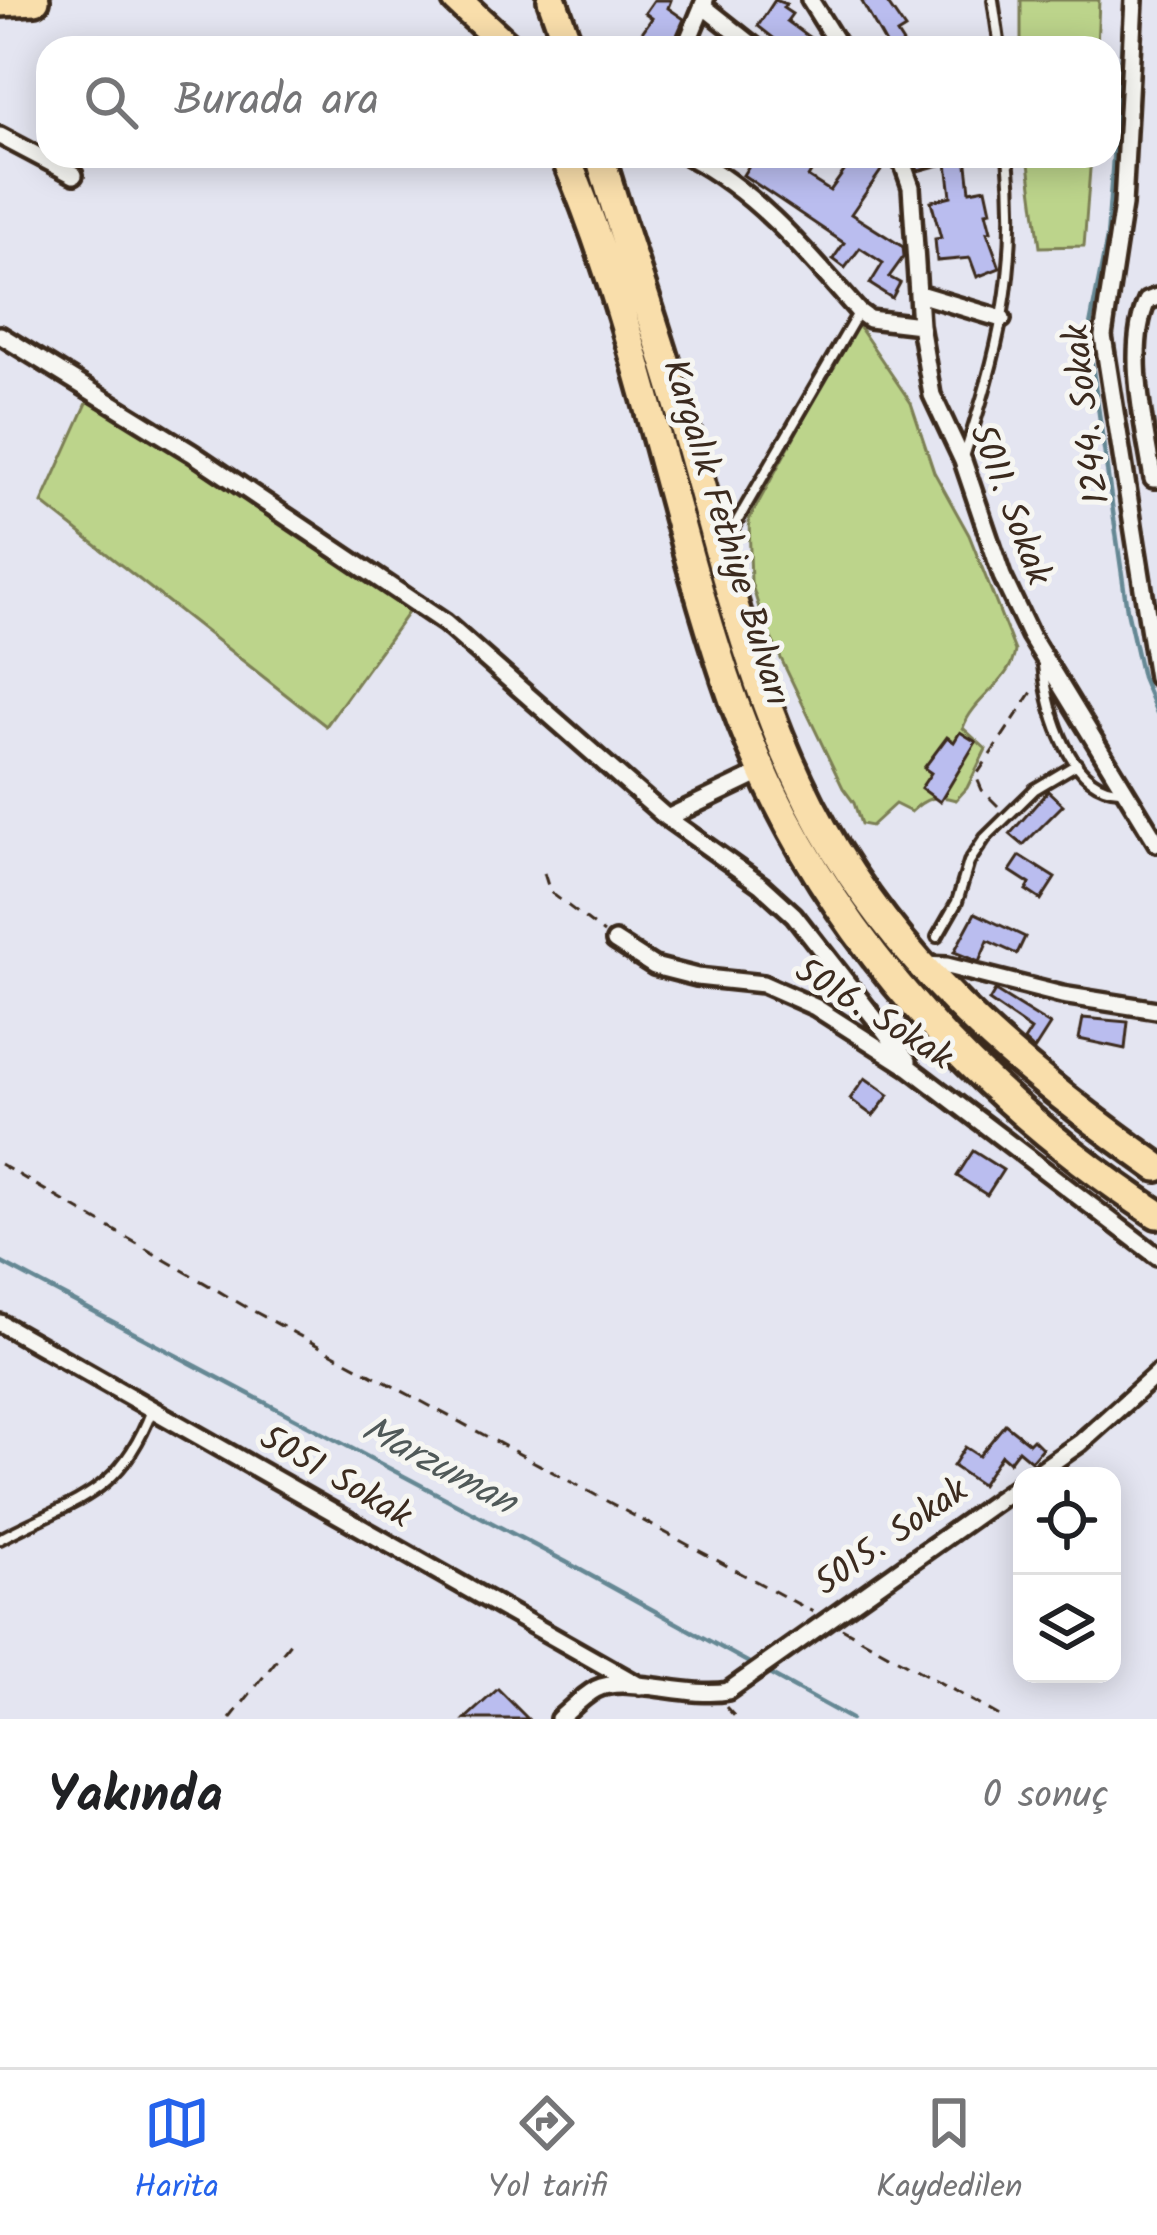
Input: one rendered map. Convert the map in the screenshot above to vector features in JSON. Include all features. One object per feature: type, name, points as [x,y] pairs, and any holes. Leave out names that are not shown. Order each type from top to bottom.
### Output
[{"type":"highway","points":[[0,2],[35,0]]},
{"type":"highway","points":[[458,0],[497,36]]},
{"type":"highway","points":[[478,0],[502,36]]},
{"type":"highway","name":"Kargalık Fethiye Bulvarı","points":[[570,168],[615,287],[727,681],[792,827],[836,905],[906,998],[993,1089],[1105,1180],[1157,1214]]},
{"type":"highway","name":"Kargalık Fethiye Bulvarı","points":[[604,168],[665,357],[766,703],[814,812],[856,882],[921,965],[1002,1050],[1157,1167]]},
{"type":"street","points":[[810,0],[832,36]]},
{"type":"street","name":"1244. Sokak","points":[[1134,0],[1124,205],[1102,336],[1157,677]]},
{"type":"street","points":[[690,36],[704,3],[742,36]]},
{"type":"street","points":[[0,136],[36,155]]},
{"type":"street","points":[[61,168],[74,175]]},
{"type":"street","points":[[723,168],[858,311],[869,319],[920,325]]},
{"type":"street","name":"5011. Sokak","points":[[903,168],[912,200],[920,325],[932,395],[963,461],[1003,576],[1043,666],[1157,843]]},
{"type":"street","points":[[1156,291],[1138,326],[1139,394],[1153,479],[1157,478]]},
{"type":"street","points":[[919,294],[1002,319]]},
{"type":"street","points":[[0,335],[192,452],[445,623],[667,818],[761,885],[794,915],[920,1075]]},
{"type":"street","points":[[667,818],[765,771]]},
{"type":"street","name":"5016. Sokak","points":[[615,941],[654,966],[782,991],[869,1039],[1157,1256]]},
{"type":"street","points":[[921,965],[946,966],[1062,995],[1157,1010]]},
{"type":"street","name":"5051 Sokak","points":[[0,1323],[640,1686]]},
{"type":"street","points":[[1046,1467],[1157,1374]]},
{"type":"street","name":"5015. Sokak","points":[[640,1686],[715,1694],[740,1684],[1013,1490]]},
{"type":"street","points":[[560,1719],[599,1688],[640,1686]]},
{"type":"lane","points":[[993,0],[998,36]]},
{"type":"lane","points":[[963,461],[995,359],[1013,250],[1009,168]]},
{"type":"lane","points":[[720,550],[858,311]]},
{"type":"lane","points":[[1043,666],[1049,700],[1077,764],[1100,788],[1126,790]]},
{"type":"lane","points":[[937,937],[957,902],[975,851],[1035,789],[1077,764]]},
{"type":"lane","points":[[0,1539],[110,1482],[136,1450],[153,1408]]},
{"type":"path","points":[[1008,816],[982,790],[976,776],[1043,666]]},
{"type":"path","points":[[544,873],[550,892],[615,941]]},
{"type":"path","points":[[0,1163],[246,1307],[1005,1719]]},
{"type":"path","points":[[230,1719],[291,1642]]},
{"type":"green space","points":[[1021,0],[1099,0],[1098,36],[1021,36]]},
{"type":"green space","points":[[1030,168],[1090,168],[1084,246],[1040,247]]},
{"type":"green space","points":[[858,325],[911,403],[934,472],[969,535],[1015,651],[1007,672],[963,728],[986,749],[967,788],[956,800],[932,798],[911,812],[895,804],[871,826],[861,824],[763,621],[751,582],[749,520]]},
{"type":"green space","points":[[92,392],[415,603],[326,726],[42,503]]},
{"type":"building","points":[[654,0],[671,0],[668,8],[684,19],[676,36],[639,36],[652,18],[645,13]]},
{"type":"building","points":[[775,0],[786,4],[783,8],[792,14],[787,21],[808,36],[771,36],[758,26]]},
{"type":"building","points":[[861,0],[885,0],[905,29],[898,36],[881,36]]},
{"type":"building","points":[[747,168],[805,168],[811,172],[808,177],[830,191],[847,168],[883,168],[851,214],[903,247],[904,256],[889,277],[900,283],[892,298],[870,284],[883,263],[860,248],[845,268],[833,259],[844,243],[743,175]]},
{"type":"building","points":[[948,168],[967,168],[970,191],[986,188],[991,211],[986,212],[991,231],[987,232],[1000,268],[977,277],[970,258],[937,261],[935,239],[941,238],[931,201],[951,196]]},
{"type":"building","points":[[960,732],[976,742],[940,802],[921,788],[931,773],[924,768],[947,737],[954,742]]},
{"type":"building","points":[[1048,791],[1063,805],[1023,845],[1010,834]]},
{"type":"building","points":[[1020,856],[1055,878],[1041,900],[1026,890],[1030,884],[1010,871]]},
{"type":"building","points":[[975,913],[1025,937],[1017,954],[988,941],[979,962],[954,952]]},
{"type":"building","points":[[995,991],[1050,1025],[1034,1050],[1024,1041],[1031,1030],[989,1001]]},
{"type":"building","points":[[1083,1018],[1128,1022],[1125,1049],[1079,1039]]},
{"type":"building","points":[[865,1078],[889,1095],[873,1116],[850,1099]]},
{"type":"building","points":[[973,1151],[1003,1170],[987,1195],[957,1176]]},
{"type":"building","points":[[1005,1424],[1042,1448],[1031,1461],[1018,1450],[1009,1462],[1001,1455],[981,1485],[953,1466],[965,1447],[979,1456]]},
{"type":"building","points":[[498,1689],[528,1719],[465,1719],[488,1698]]},
{"type":"waterway","points":[[1121,53],[1125,0]]},
{"type":"waterway","points":[[1112,168],[1107,238],[1088,336],[1127,610],[1142,677],[1157,713]]},
{"type":"waterway","name":"Marzuman","points":[[0,1262],[851,1719]]}]
